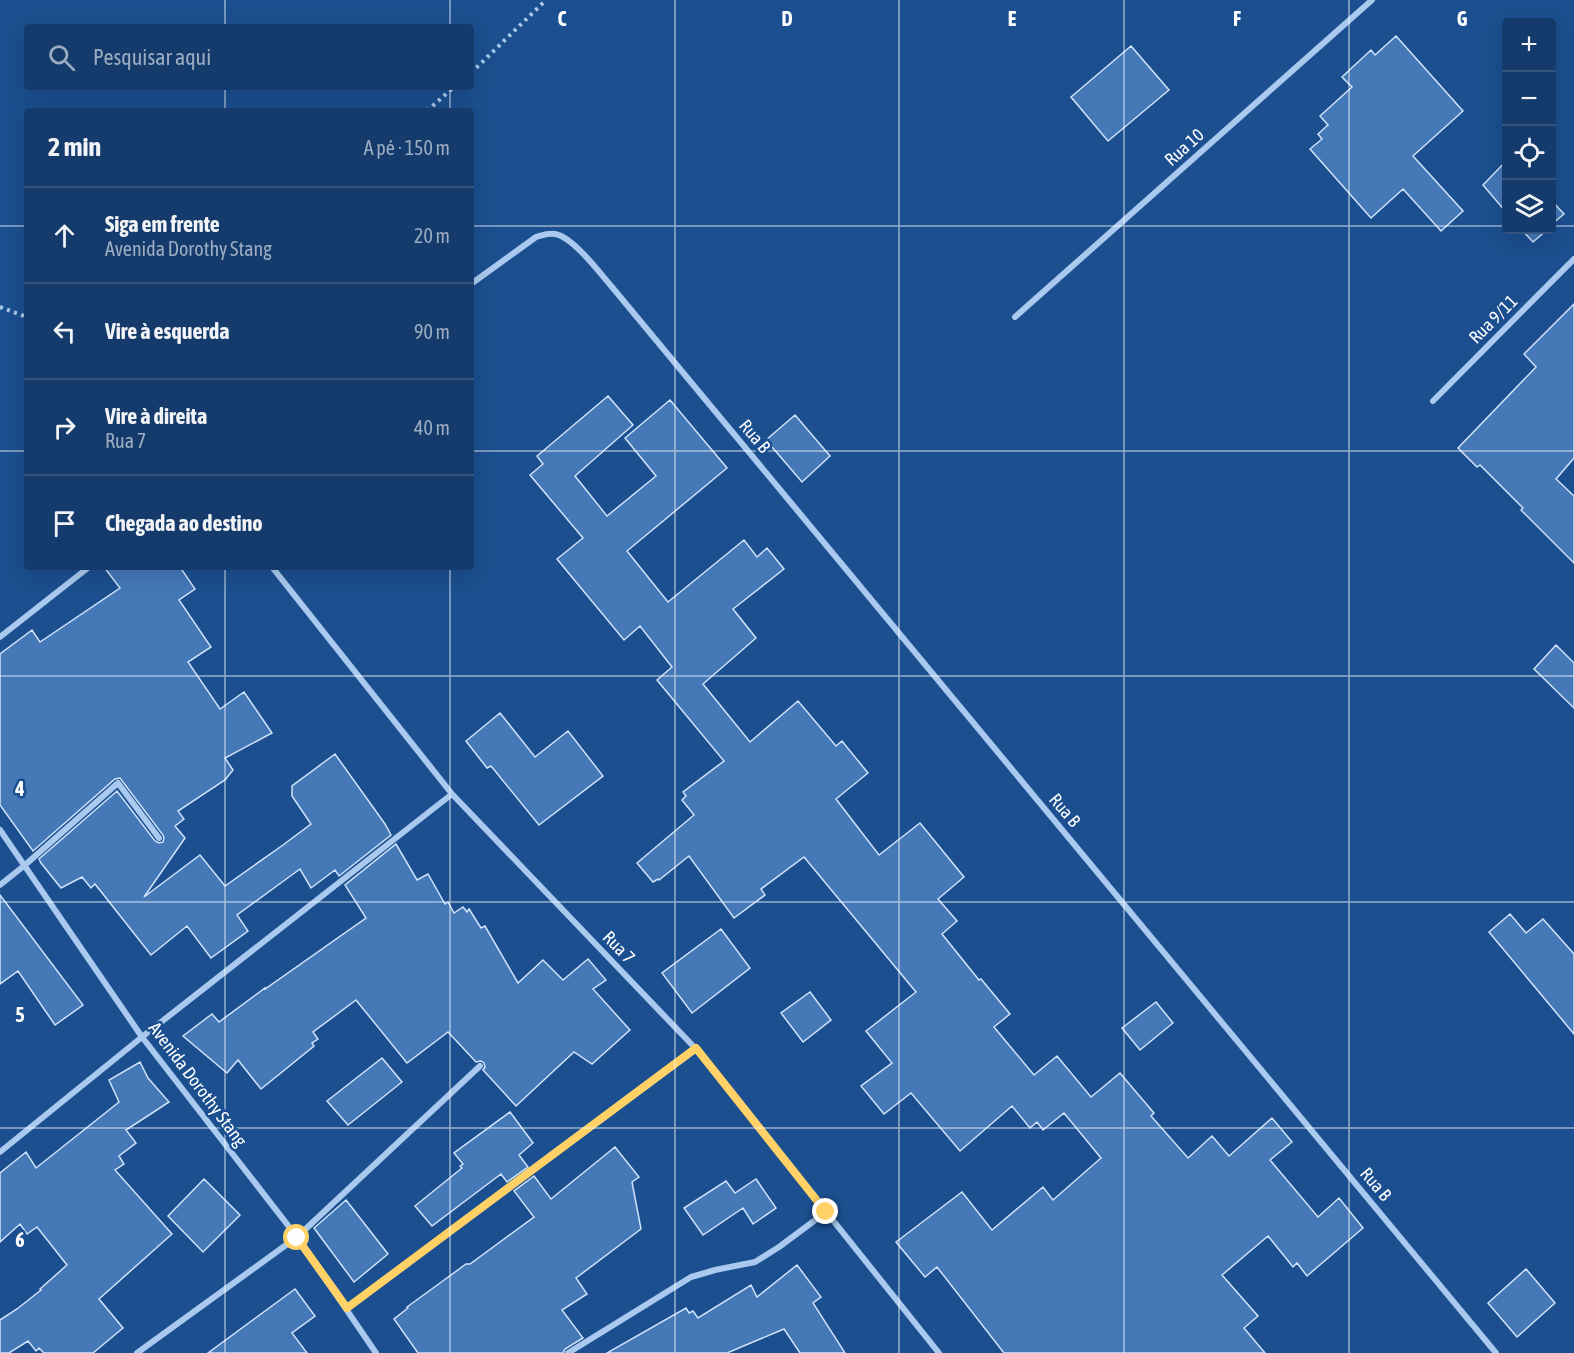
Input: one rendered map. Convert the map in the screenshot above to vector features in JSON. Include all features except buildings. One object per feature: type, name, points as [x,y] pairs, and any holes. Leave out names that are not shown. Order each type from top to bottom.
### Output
[{"type":"street","name":"Rua 10","points":[[1015,317],[1372,0]]},
{"type":"street","name":"Rua B","points":[[474,282],[536,237],[547,233],[558,234],[571,241],[612,287],[1496,1353]]},
{"type":"street","name":"Rua 9/11","points":[[1433,401],[1574,259]]},
{"type":"street","points":[[0,637],[85,570]]},
{"type":"street","name":"Rua 7","points":[[274,570],[452,794],[696,1048],[939,1353]]},
{"type":"street","points":[[0,885],[118,783],[159,838]]},
{"type":"street","points":[[0,1152],[142,1037],[452,794]]},
{"type":"street","name":"Avenida Dorothy Stang","points":[[0,830],[142,1037],[297,1238],[376,1353]]},
{"type":"street","points":[[347,1308],[696,1048]]},
{"type":"street","points":[[137,1353],[297,1238],[480,1066]]},
{"type":"street","points":[[568,1353],[691,1277],[755,1262],[826,1212]]},
{"type":"path","points":[[474,70],[546,0]]},
{"type":"path","points":[[430,108],[451,90]]},
{"type":"path","points":[[0,307],[24,316]]},
{"type":"route","points":[[297,1238],[347,1308],[696,1048],[826,1212]]}]
